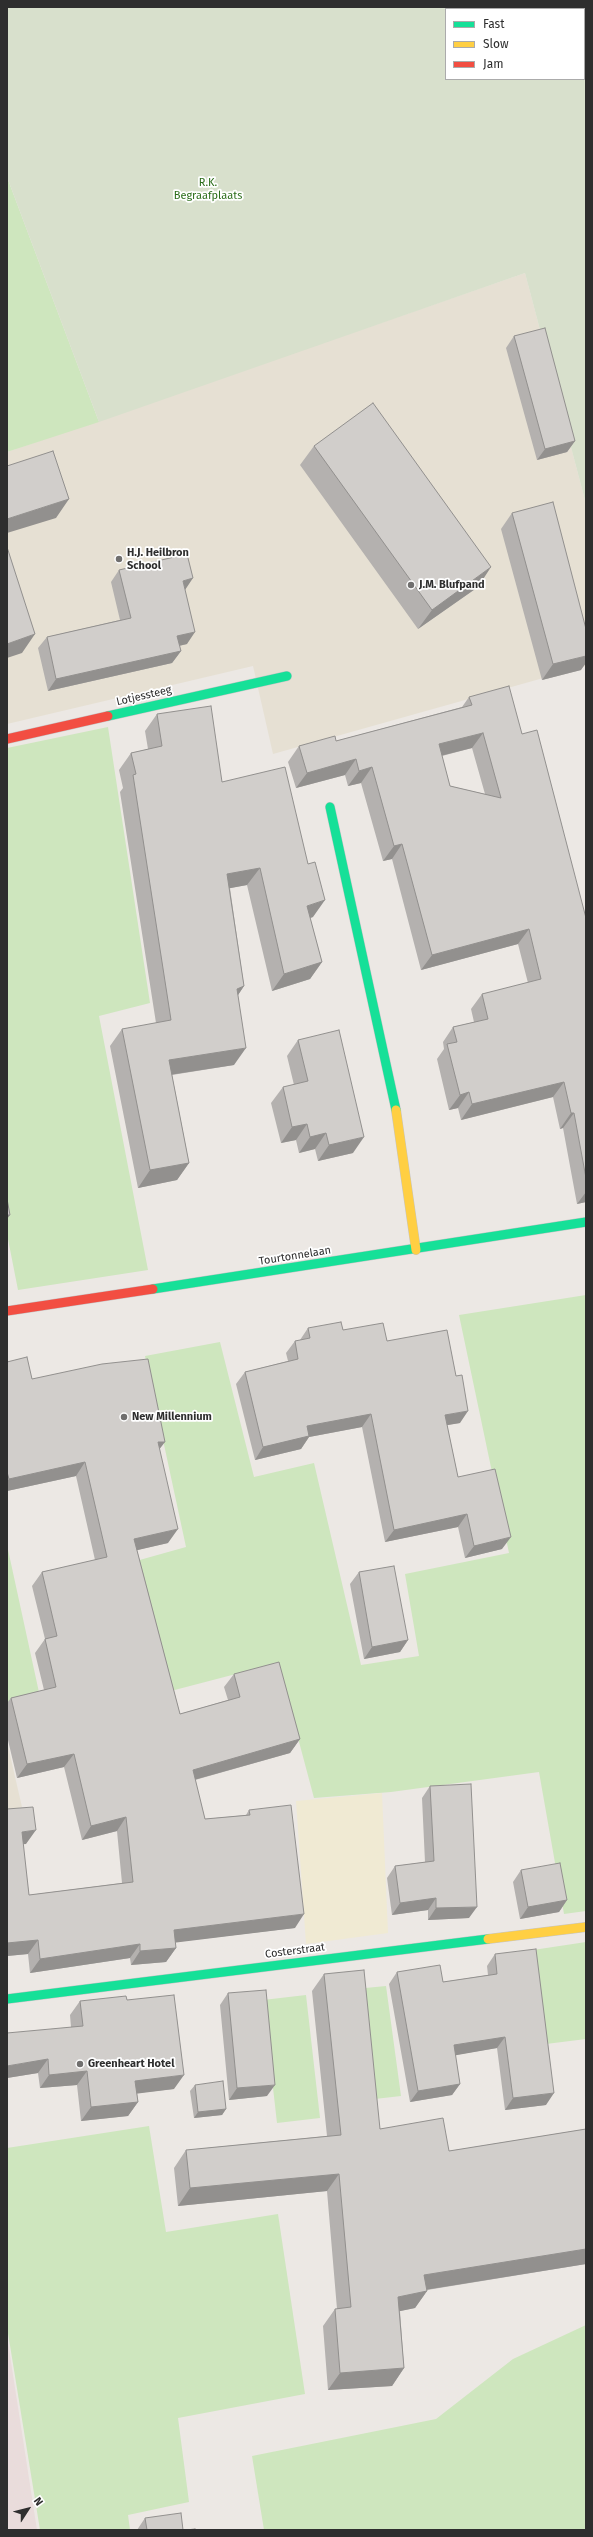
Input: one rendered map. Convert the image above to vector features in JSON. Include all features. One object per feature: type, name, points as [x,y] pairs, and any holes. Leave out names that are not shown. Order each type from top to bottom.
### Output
[{"type":"street","name":"Lotjessteeg","points":[[7,738],[287,676]]},
{"type":"street","points":[[330,807],[393,1087],[416,1250]]},
{"type":"street","name":"Tourtonnelaan","points":[[7,1311],[416,1250],[586,1222]]},
{"type":"street","name":"Costerstraat","points":[[7,1999],[586,1927]]},
{"type":"shaded area","name":"J.M. Blufpand","points":[[525,273],[586,504],[586,666],[273,754],[253,666],[7,724],[7,452]]},
{"type":"shaded area","points":[[7,1742],[22,1807],[7,1811]]},
{"type":"shaded area","points":[[7,2336],[37,2530],[7,2530]]},
{"type":"green space","name":"R.K. Begraafplaats","points":[[7,7],[586,7],[586,504],[525,273],[99,422],[7,177]]},
{"type":"green space","points":[[7,177],[99,422],[7,452]]},
{"type":"green space","points":[[108,727],[150,1003],[99,1016],[148,1270],[18,1290],[7,1234],[7,748]]},
{"type":"green space","points":[[586,1295],[586,1911],[564,1914],[539,1772],[391,1792],[314,1798],[278,1663],[167,1692],[136,1561],[186,1547],[145,1356],[220,1342],[254,1477],[314,1463],[361,1665],[419,1656],[405,1574],[509,1553],[459,1315]]},
{"type":"green space","points":[[7,1545],[40,1697],[7,1705]]},
{"type":"green space","points":[[586,1942],[586,2039],[546,2044],[533,1950]]},
{"type":"green space","points":[[386,1986],[401,2096],[366,2100],[355,1989]]},
{"type":"green space","points":[[306,1995],[320,2118],[277,2123],[263,2000]]},
{"type":"green space","points":[[149,2126],[166,2232],[278,2214],[305,2394],[178,2418],[189,2502],[128,2515],[130,2530],[40,2530],[7,2327],[7,2148]]},
{"type":"green space","points":[[586,2325],[586,2530],[264,2530],[252,2456],[436,2419],[513,2359]]},
{"type":"sand","points":[[382,1793],[388,1933],[306,1944],[296,1801]]},
{"type":"building","points":[[545,328],[575,441],[545,449],[514,336]]},
{"type":"building","points":[[373,403],[491,567],[432,610],[314,446]]},
{"type":"building","points":[[53,451],[69,499],[7,519],[7,466]]},
{"type":"building","points":[[553,502],[586,629],[586,656],[553,664],[512,513]]},
{"type":"building","points":[[7,547],[35,634],[7,644]]},
{"type":"building","points":[[187,554],[193,578],[183,581],[195,632],[177,636],[181,651],[56,679],[47,637],[131,618],[119,570]]},
{"type":"building","points":[[509,686],[522,734],[537,730],[586,918],[586,1178],[574,1113],[571,1113],[564,1082],[472,1104],[469,1092],[460,1095],[447,1044],[457,1042],[453,1027],[488,1019],[482,994],[541,979],[529,929],[432,955],[402,844],[394,846],[372,767],[359,771],[356,759],[307,773],[299,746],[335,736],[336,741],[472,705],[469,697]],"holes":[[[483,733],[501,798],[450,786],[439,744]]]},
{"type":"building","points":[[211,706],[222,782],[285,767],[308,864],[315,862],[325,900],[307,906],[322,962],[284,974],[260,868],[227,874],[244,986],[237,989],[246,1048],[169,1060],[189,1163],[150,1170],[122,1029],[171,1020],[133,775],[136,774],[131,753],[162,746],[157,714]]},
{"type":"building","points":[[339,1030],[364,1137],[329,1145],[326,1133],[310,1137],[307,1124],[292,1127],[283,1087],[308,1081],[298,1040]]},
{"type":"building","points":[[7,1199],[10,1215],[7,1215]]},
{"type":"building","points":[[341,1322],[343,1330],[383,1323],[387,1341],[447,1330],[456,1376],[462,1375],[468,1411],[445,1415],[458,1477],[495,1469],[511,1537],[474,1546],[467,1514],[394,1530],[371,1414],[307,1426],[309,1436],[263,1447],[245,1372],[298,1359],[295,1341],[310,1338],[308,1328]]},
{"type":"building","points":[[27,1357],[32,1379],[102,1364],[148,1359],[165,1442],[158,1442],[178,1529],[134,1539],[180,1714],[240,1697],[234,1674],[279,1662],[300,1739],[193,1770],[205,1819],[250,1815],[249,1810],[291,1805],[304,1914],[174,1930],[176,1948],[140,1951],[140,1944],[40,1959],[38,1940],[7,1943],[7,1809],[33,1807],[36,1830],[22,1832],[29,1895],[133,1882],[126,1817],[91,1826],[74,1754],[27,1764],[11,1698],[56,1687],[45,1639],[57,1636],[42,1572],[107,1557],[85,1462],[9,1479],[7,1472],[7,1362]]},
{"type":"building","points":[[394,1566],[408,1640],[372,1647],[359,1572]]},
{"type":"building","points":[[471,1784],[477,1907],[436,1908],[436,1898],[400,1903],[395,1866],[434,1861],[430,1786]]},
{"type":"building","points":[[560,1863],[567,1900],[528,1907],[521,1870]]},
{"type":"building","points":[[536,1949],[554,2093],[513,2098],[505,2037],[454,2045],[460,2084],[418,2091],[397,1972],[440,1965],[443,1982],[497,1974],[495,1954]]},
{"type":"building","points":[[364,1970],[380,2129],[443,2118],[449,2151],[586,2129],[586,2249],[424,2275],[427,2291],[398,2297],[404,2368],[340,2373],[335,2309],[351,2307],[339,2174],[190,2188],[186,2150],[341,2135],[324,1974]]},
{"type":"building","points":[[266,1990],[275,2085],[237,2088],[228,1993]]},
{"type":"building","points":[[174,1995],[184,2075],[135,2081],[138,2102],[91,2107],[87,2071],[49,2075],[48,2059],[7,2066],[7,2033],[83,2026],[80,2001],[126,1996],[127,2000]]},
{"type":"building","points":[[223,2081],[226,2109],[198,2112],[195,2085]]},
{"type":"building","points":[[181,2513],[183,2530],[147,2530],[145,2518]]},
{"type":"traffic: fast","points":[[108,716],[287,676]]},
{"type":"traffic: fast","points":[[330,807],[396,1110]]},
{"type":"traffic: fast","points":[[153,1289],[586,1222]]},
{"type":"traffic: fast","points":[[7,1999],[488,1939]]},
{"type":"traffic: slow","points":[[396,1110],[416,1250]]},
{"type":"traffic: slow","points":[[488,1939],[586,1927]]},
{"type":"traffic: jam","points":[[7,739],[108,716]]},
{"type":"traffic: jam","points":[[7,1311],[153,1289]]},
{"type":"place","name":"H.J. Heilbron School","points":[[119,559]]},
{"type":"place","name":"J.M. Blufpand","points":[[411,585]]},
{"type":"place","name":"New Millennium","points":[[124,1417]]},
{"type":"place","name":"Greenheart Hotel","points":[[80,2064]]}]
